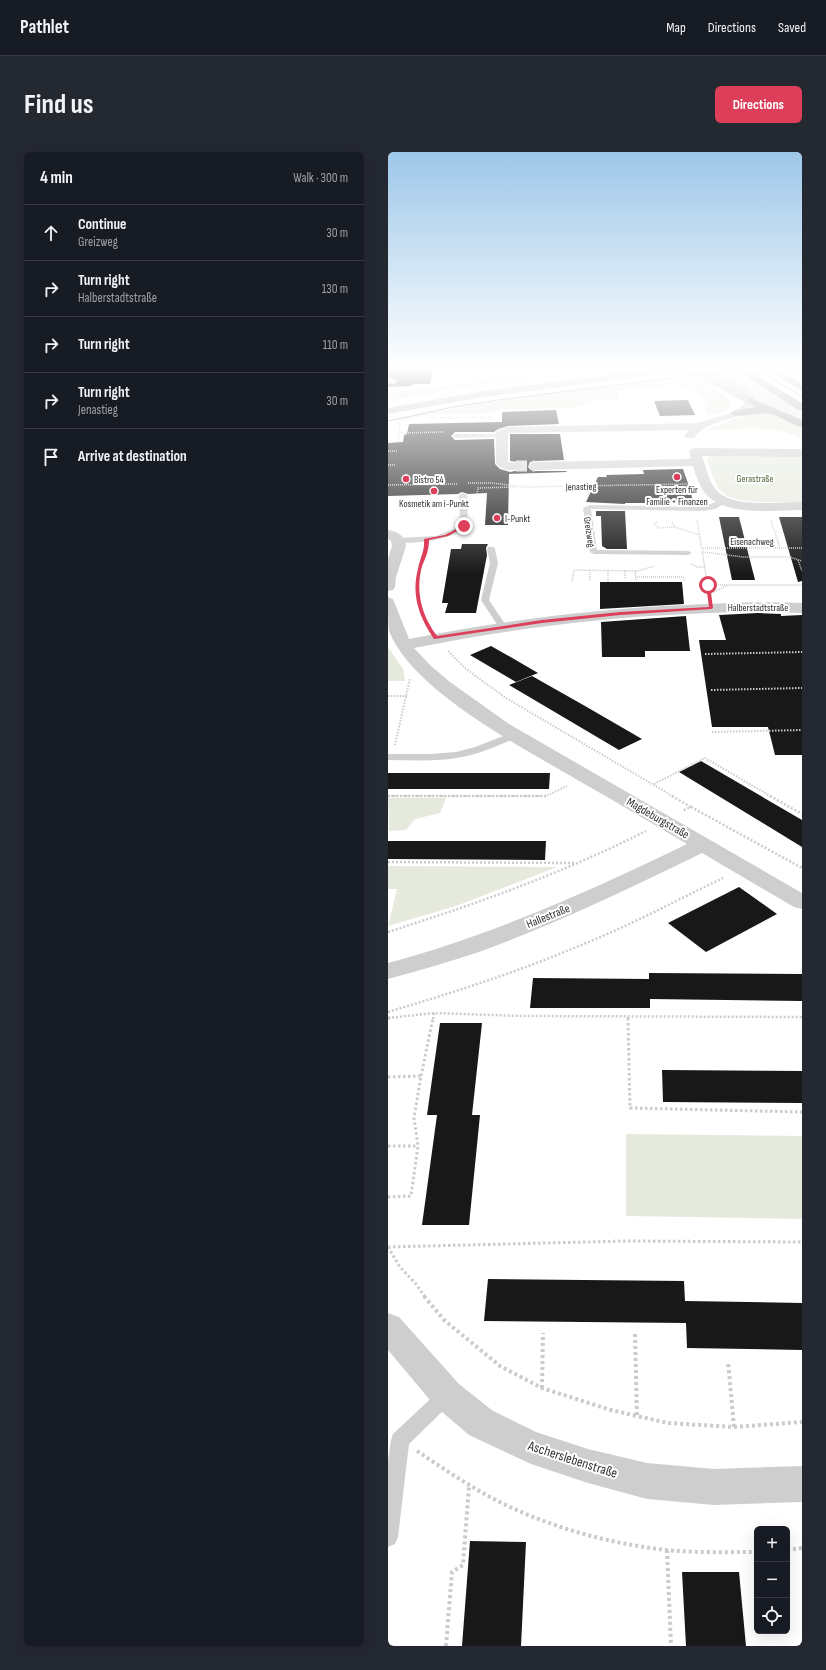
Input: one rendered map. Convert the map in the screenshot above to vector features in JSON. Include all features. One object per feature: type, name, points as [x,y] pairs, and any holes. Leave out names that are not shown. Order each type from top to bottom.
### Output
[{"type":"street","points":[[502,436],[502,463],[505,466],[516,466]]},
{"type":"street","points":[[691,436],[696,457],[712,493],[725,501],[756,506],[802,506]]},
{"type":"street","points":[[535,466],[582,465],[696,457],[802,453]]},
{"type":"street","points":[[388,587],[389,577],[400,546],[393,537]]},
{"type":"street","name":"Magdeburgstraße","points":[[388,602],[396,631],[404,644],[425,669],[461,700],[514,734],[802,902]]},
{"type":"street","name":"Halberstadtstraße","points":[[404,644],[503,627],[620,613],[741,606],[802,608]]},
{"type":"street","name":"Hallestraße","points":[[388,970],[416,964],[456,951],[533,922],[601,894],[703,844]]},
{"type":"street","name":"Ascherslebenstraße","points":[[388,1327],[447,1395],[481,1422],[531,1447],[588,1466],[647,1481],[714,1487],[802,1484]]},
{"type":"lane","points":[[455,436],[462,436]]},
{"type":"lane","points":[[393,537],[426,539],[446,536],[464,526],[463,496]]},
{"type":"lane","name":"Greizweg","points":[[692,552],[594,552],[586,508],[623,507],[637,509],[704,509],[725,501]]},
{"type":"lane","points":[[491,549],[494,563],[485,600],[503,627]]},
{"type":"lane","points":[[390,757],[444,757],[457,755],[474,751],[514,734]]},
{"type":"lane","points":[[388,1537],[400,1440],[447,1395]]},
{"type":"path","points":[[398,442],[399,436]]},
{"type":"path","points":[[388,451],[397,450]]},
{"type":"path","points":[[388,465],[394,465]]},
{"type":"path","name":"Jenastieg","points":[[478,488],[473,483],[492,483],[524,487],[690,484]]},
{"type":"path","points":[[388,485],[448,484]]},
{"type":"path","points":[[575,486],[589,490]]},
{"type":"path","points":[[477,494],[478,488],[524,487]]},
{"type":"path","points":[[769,513],[780,548]]},
{"type":"path","points":[[659,521],[655,522],[655,527],[665,529],[675,527],[700,535],[711,608]]},
{"type":"path","points":[[670,521],[674,523],[675,527]]},
{"type":"path","points":[[426,539],[427,549],[420,568],[417,585],[418,604],[427,626],[436,638],[466,669],[506,698],[653,785],[802,868]]},
{"type":"path","name":"Eisenachweg","points":[[703,550],[802,548]]},
{"type":"path","points":[[692,552],[703,550],[743,557],[790,557],[802,560]]},
{"type":"path","points":[[798,560],[802,572]]},
{"type":"path","points":[[572,582],[574,570],[637,571],[635,572],[636,580]]},
{"type":"path","points":[[590,570],[590,582]]},
{"type":"path","points":[[608,571],[608,582]]},
{"type":"path","points":[[625,571],[625,579]]},
{"type":"path","points":[[635,577],[683,577],[685,581]]},
{"type":"path","points":[[708,585],[728,585]]},
{"type":"path","points":[[705,654],[802,652]]},
{"type":"path","points":[[390,757],[407,696],[410,673]]},
{"type":"path","points":[[711,690],[802,688]]},
{"type":"path","points":[[388,696],[407,696]]},
{"type":"path","points":[[712,732],[802,730]]},
{"type":"path","points":[[653,785],[705,758],[802,814]]},
{"type":"path","points":[[388,796],[546,796],[587,777]]},
{"type":"path","points":[[388,932],[482,902],[577,864],[664,822],[691,806]]},
{"type":"path","points":[[388,862],[577,864]]},
{"type":"path","points":[[388,1012],[482,983],[530,966],[613,931],[743,868]]},
{"type":"path","points":[[388,1197],[411,1196],[418,1146],[414,1118],[434,1013]]},
{"type":"path","points":[[388,1018],[434,1013],[522,1016],[802,1017]]},
{"type":"path","points":[[628,1017],[630,1108],[802,1112]]},
{"type":"path","points":[[388,1077],[421,1076]]},
{"type":"path","points":[[388,1146],[418,1146]]},
{"type":"path","points":[[802,1242],[626,1241],[388,1247],[400,1267],[416,1284],[428,1302],[444,1320],[500,1366],[542,1388],[611,1410],[668,1423],[734,1427],[802,1422]]},
{"type":"path","points":[[542,1388],[543,1333]]},
{"type":"path","points":[[635,1334],[637,1416]]},
{"type":"path","points":[[728,1361],[734,1427]]},
{"type":"path","points":[[400,1440],[469,1486],[519,1511],[575,1531],[613,1541],[667,1550],[754,1552]]},
{"type":"path","points":[[446,1646],[452,1572],[463,1565],[469,1486]]},
{"type":"path","points":[[790,1550],[802,1548]]},
{"type":"path","points":[[667,1550],[671,1646]]},
{"type":"green space","points":[[795,436],[802,436],[802,439]]},
{"type":"green space","name":"Gerastraße","points":[[711,456],[802,456],[802,502],[761,502],[729,497],[717,486],[711,473],[707,459]]},
{"type":"green space","points":[[388,647],[403,669],[405,681],[388,681]]},
{"type":"green space","points":[[388,798],[446,798],[440,813],[415,819],[406,830],[389,831]]},
{"type":"green space","points":[[388,866],[557,867],[456,906],[388,926],[397,889],[388,889]]},
{"type":"green space","points":[[626,1134],[802,1136],[802,1219],[626,1216]]},
{"type":"building","points":[[404,436],[451,436],[455,440],[494,439],[495,464],[500,469],[510,472],[520,470],[523,465],[520,462],[510,461],[510,436],[560,436],[564,460],[535,461],[530,462],[528,467],[535,471],[567,472],[509,474],[508,525],[485,525],[487,493],[468,494],[462,492],[458,494],[388,496],[388,443],[403,442]]},
{"type":"building","points":[[683,469],[693,503],[625,504],[586,502],[598,477],[607,477],[606,475],[644,474],[643,470]]},
{"type":"building","points":[[596,511],[625,511],[627,549],[607,549],[602,546],[601,516],[596,516]]},
{"type":"building","points":[[719,517],[739,517],[755,580],[732,580]]},
{"type":"building","points":[[779,517],[802,517],[802,581],[798,582]]},
{"type":"building","points":[[462,544],[488,544],[486,548],[487,555],[476,613],[445,613],[448,603],[442,603],[451,549],[461,549]]},
{"type":"building","points":[[600,582],[682,582],[684,604],[600,609]]},
{"type":"building","points":[[758,613],[781,614],[781,616],[802,615],[802,755],[775,755],[768,727],[712,727],[699,640],[726,640],[719,615]]},
{"type":"building","points":[[686,616],[690,651],[645,651],[645,657],[602,657],[601,622]]},
{"type":"building","points":[[491,646],[538,673],[516,682],[470,655]]},
{"type":"building","points":[[532,676],[642,739],[619,750],[509,685]]},
{"type":"building","points":[[701,761],[802,820],[802,847],[679,772]]},
{"type":"building","points":[[388,773],[550,773],[549,789],[388,789]]},
{"type":"building","points":[[388,841],[546,841],[545,860],[388,859]]},
{"type":"building","points":[[739,887],[777,914],[706,952],[668,923]]},
{"type":"building","points":[[649,973],[802,974],[802,1001],[650,999],[650,1008],[530,1008],[533,978],[649,979]]},
{"type":"building","points":[[440,1023],[482,1023],[472,1115],[480,1115],[469,1225],[422,1225],[437,1115],[427,1115]]},
{"type":"building","points":[[662,1070],[802,1071],[802,1103],[663,1102]]},
{"type":"building","points":[[488,1279],[684,1281],[685,1301],[802,1303],[802,1350],[687,1348],[686,1323],[484,1321]]},
{"type":"building","points":[[470,1541],[526,1542],[521,1646],[462,1646]]},
{"type":"building","points":[[682,1572],[739,1572],[746,1646],[686,1646]]},
{"type":"tunnel","points":[[516,466],[535,466]]},
{"type":"place","name":"Experten für Familie + Finanzen","points":[[677,477]]},
{"type":"place","name":"Bistro 54","points":[[406,479]]},
{"type":"place","name":"Kosmetik am i-Punkt","points":[[434,491]]},
{"type":"place","name":"I-Punkt","points":[[497,518]]},
{"type":"route","points":[[464,526],[446,536],[426,539],[427,549],[420,568],[417,585],[418,604],[427,626],[436,638],[542,621],[620,613],[711,608],[708,585]]}]
